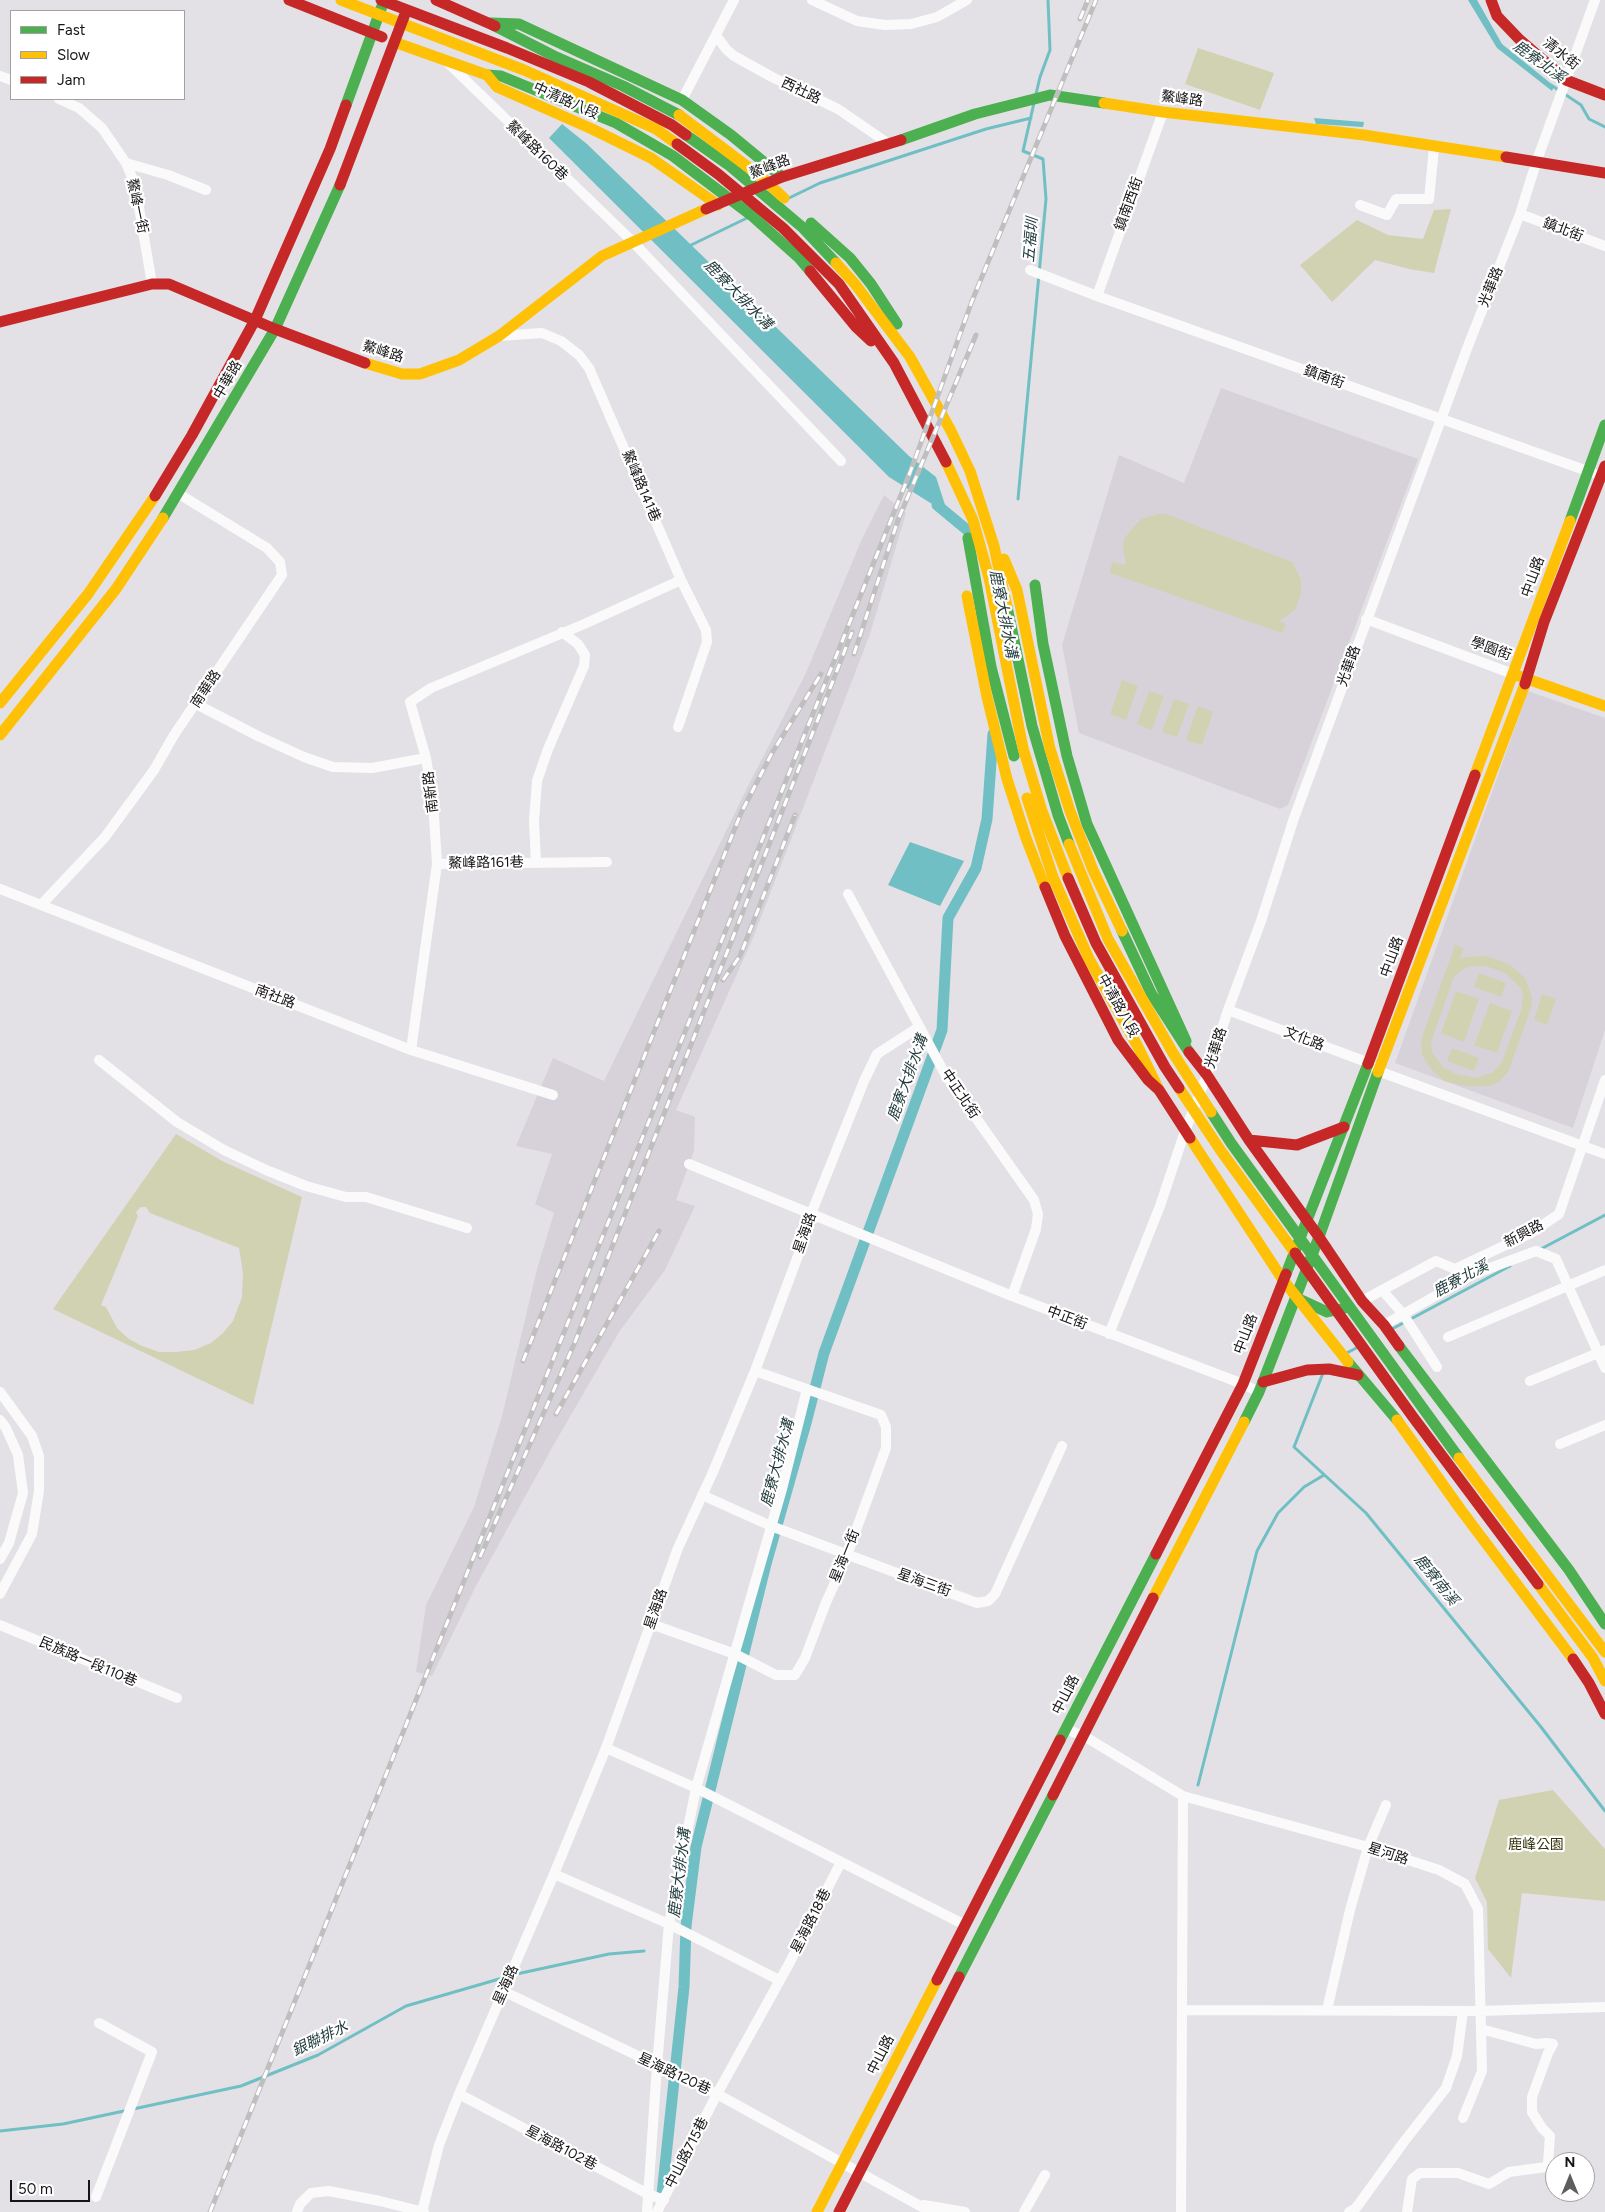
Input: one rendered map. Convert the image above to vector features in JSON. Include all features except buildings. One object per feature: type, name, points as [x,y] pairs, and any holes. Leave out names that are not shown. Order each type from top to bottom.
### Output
[{"type":"main road","name":"中清路八段","points":[[289,0],[394,42],[487,75],[497,87],[592,128],[651,158],[718,205]]},
{"type":"main road","points":[[341,0],[524,70],[656,129],[718,174],[783,228],[839,284],[894,363],[936,439],[973,520],[988,578],[1023,748],[1060,860],[1100,951],[1165,1067],[1221,1151],[1419,1425],[1592,1658],[1605,1681]]},
{"type":"main road","name":"中華路","points":[[0,703],[88,594],[159,490],[192,435],[255,320],[330,149],[373,32],[382,0]]},
{"type":"main road","points":[[382,0],[589,82],[672,125],[730,166],[802,226],[855,284],[910,357],[952,431],[970,471],[996,556],[1032,726],[1055,806],[1081,876],[1108,940],[1173,1053],[1232,1143],[1468,1469],[1605,1652]]},
{"type":"main road","name":"中華路","points":[[0,735],[116,589],[179,494],[275,329],[340,186],[410,0]]},
{"type":"main road","points":[[436,0],[493,25],[554,56],[623,86],[676,113],[760,176],[850,258],[871,284],[909,343],[910,357]]},
{"type":"main road","name":"清水街","points":[[1491,0],[1497,16],[1520,40],[1566,80],[1605,95]]},
{"type":"main road","points":[[493,25],[519,24],[682,100],[731,135],[782,177]]},
{"type":"main road","points":[[487,75],[501,76],[616,123],[673,156],[750,215],[799,258],[856,327],[894,363]]},
{"type":"main road","name":"鰲峰路","points":[[0,322],[152,284],[169,284],[275,329],[385,370],[402,374],[420,374],[459,360],[499,336],[602,256],[637,239],[782,177],[889,144],[975,114],[1050,95],[1163,112],[1364,136],[1605,173]]},
{"type":"main road","name":"中山路","points":[[818,2212],[1243,1384],[1369,1063],[1605,424]]},
{"type":"main road","name":"中山路","points":[[839,2212],[1261,1387],[1319,1238],[1378,1071],[1527,678],[1544,622],[1604,474]]},
{"type":"main road","points":[[966,505],[968,535],[991,667],[1011,746],[1036,827],[1053,877],[1089,959],[1137,1045],[1158,1090]]},
{"type":"main road","points":[[986,520],[1017,590],[1050,749],[1070,811],[1093,870],[1151,993],[1189,1053],[1207,1075],[1306,1223],[1319,1238],[1362,1300],[1384,1325],[1568,1570],[1605,1624]]},
{"type":"main road","points":[[1035,585],[1043,644],[1065,747],[1087,824],[1184,1032],[1189,1053]]},
{"type":"main road","name":"中清路八段","points":[[967,596],[1001,755],[1026,838],[1065,936],[1118,1040],[1148,1080],[1158,1090],[1295,1298],[1396,1420],[1455,1502],[1562,1642],[1589,1683],[1605,1714]]},
{"type":"main road","name":"學園街","points":[[1513,674],[1605,706]]},
{"type":"main road","points":[[1249,1140],[1297,1145],[1344,1127]]},
{"type":"main road","points":[[1295,1298],[1327,1312],[1355,1306],[1362,1300]]},
{"type":"main road","points":[[1261,1387],[1307,1370],[1329,1370],[1358,1376]]},
{"type":"street","points":[[682,100],[734,0]]},
{"type":"street","points":[[812,0],[857,21],[885,25],[911,24],[937,17],[967,0]]},
{"type":"street","name":"光華路","points":[[1108,1334],[1160,1206],[1261,921],[1294,818],[1366,619],[1520,214],[1536,162],[1595,0]]},
{"type":"street","name":"西社路","points":[[716,35],[726,49],[734,56],[772,77],[838,108],[889,144]]},
{"type":"street","name":"鰲峰路160巷","points":[[444,59],[637,239]]},
{"type":"street","name":"鰲峰一街","points":[[61,100],[79,108],[102,128],[126,164],[135,184],[152,284]]},
{"type":"street","name":"鎮南西街","points":[[1097,296],[1163,112]]},
{"type":"street","points":[[1360,204],[1387,215],[1396,199],[1429,199],[1434,148]]},
{"type":"street","points":[[126,164],[168,175],[206,190]]},
{"type":"street","name":"鎮北街","points":[[1520,214],[1605,246]]},
{"type":"street","points":[[637,239],[841,461]]},
{"type":"street","name":"鎮南街","points":[[1036,273],[1442,420],[1588,471],[1604,474]]},
{"type":"street","name":"鰲峰路141巷","points":[[499,336],[542,333],[561,341],[578,355],[589,368],[681,580],[706,630],[707,642],[678,727]]},
{"type":"street","name":"南華路","points":[[41,905],[105,837],[154,770],[174,735],[282,575],[280,562],[266,548],[179,494]]},
{"type":"street","points":[[562,632],[582,625],[681,580]]},
{"type":"street","points":[[967,596],[1035,585]]},
{"type":"street","name":"學園街","points":[[1366,619],[1513,674]]},
{"type":"street","name":"鰲峰路161巷","points":[[536,862],[534,821],[537,780],[560,718],[584,666],[585,656],[578,644],[562,632]]},
{"type":"street","name":"南新路","points":[[411,1050],[437,864],[433,801],[426,758],[410,702],[431,688],[562,632]]},
{"type":"street","points":[[196,704],[258,736],[304,757],[333,767],[372,768],[426,758]]},
{"type":"street","name":"鰲峰路161巷","points":[[437,864],[607,862]]},
{"type":"street","name":"南社路","points":[[0,889],[411,1050],[553,1095]]},
{"type":"street","name":"中正北街","points":[[848,894],[945,1074],[1034,1200],[1038,1214],[1036,1229],[1012,1296]]},
{"type":"street","name":"文化路","points":[[1228,1010],[1369,1063],[1378,1071]]},
{"type":"street","name":"星海路","points":[[423,2212],[439,2145],[458,2094],[554,1874],[606,1748],[678,1548],[755,1371],[805,1237],[811,1214],[864,1081],[877,1054],[919,1027]]},
{"type":"street","points":[[99,1060],[177,1122],[224,1150],[266,1170],[314,1188],[346,1197],[366,1197],[467,1228]]},
{"type":"street","points":[[1378,1071],[1605,1154]]},
{"type":"street","name":"新興路","points":[[1362,1300],[1436,1261],[1455,1269],[1531,1233],[1559,1214],[1605,1080]]},
{"type":"street","points":[[689,1164],[811,1214]]},
{"type":"street","name":"中正街","points":[[811,1214],[863,1237],[1108,1334],[1243,1384],[1261,1387]]},
{"type":"street","points":[[1384,1325],[1474,1274],[1536,1251],[1556,1259],[1602,1352],[1605,1368]]},
{"type":"street","points":[[1448,1337],[1605,1270]]},
{"type":"street","points":[[1382,1290],[1403,1314],[1437,1367]]},
{"type":"street","points":[[1530,1381],[1602,1352]]},
{"type":"street","name":"星海一街","points":[[651,1624],[735,1654],[776,1674],[795,1675],[805,1658],[847,1555],[886,1448],[886,1427],[881,1415],[755,1371]]},
{"type":"street","points":[[647,2212],[669,1924],[696,1788],[771,1526],[807,1389]]},
{"type":"street","points":[[0,1392],[32,1436],[40,1456],[39,1491],[32,1534],[0,1594]]},
{"type":"street","points":[[0,1420],[6,1428],[18,1455],[23,1494],[9,1543],[0,1559]]},
{"type":"street","points":[[1560,1444],[1605,1425]]},
{"type":"street","name":"星海三街","points":[[702,1495],[771,1526],[978,1603],[988,1601],[995,1594],[1062,1446]]},
{"type":"street","name":"民族路一段110巷","points":[[0,1625],[177,1698]]},
{"type":"street","name":"星河路","points":[[1065,1729],[1084,1736],[1183,1796],[1368,1847],[1439,1870],[1465,1884],[1478,1909],[1482,2070],[1463,2118]]},
{"type":"street","points":[[606,1748],[696,1788],[965,1925]]},
{"type":"street","points":[[1181,2212],[1183,1796]]},
{"type":"street","points":[[1328,2010],[1350,1910],[1368,1847],[1386,1806]]},
{"type":"street","name":"星海路18巷","points":[[717,2094],[780,1980],[841,1862]]},
{"type":"street","points":[[554,1874],[669,1924],[780,1980]]},
{"type":"street","name":"星海路120巷","points":[[503,1991],[717,2094],[931,2212]]},
{"type":"street","points":[[1183,2010],[1480,2011],[1605,2007]]},
{"type":"street","points":[[1349,2212],[1356,2208],[1446,2088],[1457,2056],[1463,2011]]},
{"type":"street","points":[[96,2197],[152,2052],[99,2023]]},
{"type":"street","points":[[1407,2212],[1412,2179],[1420,2173],[1458,2173],[1489,2184],[1509,2172],[1546,2167],[1548,2163],[1550,2136],[1542,2128],[1532,2112],[1532,2097],[1553,2044],[1536,2044],[1481,2029]]},
{"type":"street","name":"星海路102巷","points":[[458,2094],[648,2194],[664,2200]]},
{"type":"street","name":"中山路715巷","points":[[658,2212],[717,2094]]},
{"type":"street","points":[[1024,2212],[1045,2175]]},
{"type":"street","points":[[297,2212],[300,2204],[310,2194],[329,2191],[423,2212]]},
{"type":"street","points":[[917,2204],[965,2212]]},
{"type":"shaded area","points":[[1221,388],[1418,459],[1288,805],[1280,809],[1079,733],[1062,645],[1119,455],[1184,483]]},
{"type":"shaded area","points":[[884,495],[906,513],[870,634],[753,938],[676,1110],[695,1117],[694,1151],[676,1200],[695,1206],[665,1270],[619,1332],[553,1446],[477,1584],[432,1676],[416,1672],[426,1605],[474,1507],[502,1416],[537,1269],[554,1213],[535,1204],[552,1154],[516,1146],[553,1058],[604,1081],[748,786],[805,675],[862,539]]},
{"type":"shaded area","points":[[1528,691],[1605,718],[1605,1030],[1573,1128],[1395,1063]]},
{"type":"green space","points":[[1198,48],[1274,73],[1260,110],[1185,84]]},
{"type":"green space","points":[[1451,209],[1434,273],[1375,260],[1332,302],[1300,265],[1357,220],[1388,235],[1423,239],[1434,210]]},
{"type":"green space","points":[[1158,514],[1166,514],[1292,562],[1301,579],[1301,594],[1295,610],[1279,621],[1286,624],[1282,633],[1110,573],[1112,562],[1126,565],[1123,549],[1124,539],[1130,531],[1141,519]]},
{"type":"green space","points":[[1122,680],[1138,686],[1126,720],[1110,714]]},
{"type":"green space","points":[[1149,691],[1164,696],[1152,730],[1137,724]]},
{"type":"green space","points":[[1174,699],[1189,704],[1177,737],[1162,732]]},
{"type":"green space","points":[[1198,706],[1213,712],[1202,745],[1186,740]]},
{"type":"green space","points":[[1455,945],[1464,948],[1460,959],[1486,956],[1509,964],[1525,978],[1532,997],[1531,1008],[1508,1072],[1499,1082],[1489,1086],[1464,1086],[1444,1081],[1431,1069],[1422,1055],[1421,1040]],"holes":[[[1486,966],[1505,973],[1521,988],[1523,996],[1521,1010],[1502,1062],[1493,1072],[1477,1078],[1456,1074],[1443,1067],[1432,1052],[1431,1042],[1454,977],[1465,968]]]},
{"type":"green space","points":[[1479,973],[1506,983],[1501,997],[1474,987]]},
{"type":"green space","points":[[1456,991],[1479,999],[1464,1042],[1441,1033]]},
{"type":"green space","points":[[1542,994],[1556,999],[1547,1025],[1534,1020]]},
{"type":"green space","points":[[1490,1003],[1512,1011],[1497,1053],[1474,1045]]},
{"type":"green space","points":[[1452,1048],[1479,1058],[1474,1071],[1447,1061]]},
{"type":"green space","points":[[176,1134],[224,1162],[302,1197],[253,1405],[53,1309]],"holes":[[[141,1207],[146,1207],[150,1213],[239,1248],[243,1273],[242,1297],[233,1321],[211,1343],[194,1350],[159,1352],[142,1346],[129,1339],[117,1328],[106,1307],[101,1305],[138,1216],[136,1212]]]},
{"type":"green space","name":"鹿峰公園","points":[[1553,1790],[1605,1849],[1605,1901],[1522,1893],[1511,1978],[1488,1949],[1487,1902],[1475,1878],[1499,1800]]},
{"type":"water","points":[[1468,0],[1477,0],[1502,44],[1554,86],[1552,91],[1497,48]]},
{"type":"water","points":[[1314,118],[1364,122],[1363,127],[1316,124]]},
{"type":"water","points":[[562,124],[587,144],[909,456],[936,477],[948,514],[889,477],[549,138]]},
{"type":"water","points":[[910,842],[964,861],[940,906],[888,885]]},
{"type":"waterway","name":"五福圳","points":[[1036,94],[1050,50],[1048,0]]},
{"type":"waterway","name":"鹿寮北溪","points":[[1551,85],[1581,105],[1589,119],[1605,127]]},
{"type":"waterway","name":"五福圳","points":[[1018,499],[1046,199],[1043,159],[1023,151],[1034,103]]},
{"type":"waterway","points":[[789,198],[820,183],[986,129],[1031,118]]},
{"type":"waterway","points":[[687,247],[747,218]]},
{"type":"waterway","name":"鹿寮大排水溝","points":[[937,505],[972,534],[974,543]]},
{"type":"waterway","name":"鹿寮大排水溝","points":[[662,2194],[684,1987],[686,1926],[696,1847],[766,1564],[824,1353],[942,1030],[948,918],[976,868],[987,819],[993,734]]},
{"type":"waterway","name":"鹿寮北溪","points":[[1539,1250],[1605,1215]]},
{"type":"waterway","name":"鹿寮北溪","points":[[1392,1329],[1510,1266]]},
{"type":"waterway","name":"鹿寮北溪","points":[[1345,1354],[1358,1347]]},
{"type":"waterway","name":"鹿寮南溪","points":[[1323,1373],[1294,1447],[1366,1513],[1541,1727],[1605,1811]]},
{"type":"waterway","points":[[1198,1785],[1257,1551],[1278,1513],[1304,1487],[1324,1475]]},
{"type":"waterway","name":"銀聯排水","points":[[512,1975],[609,1954],[644,1951]]},
{"type":"waterway","name":"銀聯排水","points":[[0,2131],[63,2124],[241,2086],[318,2055],[406,2006],[506,1977]]},
{"type":"railway","points":[[1080,19],[1088,0]]},
{"type":"railway","points":[[210,2212],[911,470],[972,301],[1096,0]]},
{"type":"railway","points":[[854,654],[898,520],[976,335]]},
{"type":"railway","points":[[480,1557],[575,1342],[852,632]]},
{"type":"railway","points":[[523,1361],[741,813],[772,753],[821,674]]},
{"type":"railway","points":[[723,980],[740,956],[795,815]]},
{"type":"railway","points":[[556,1414],[659,1231]]},
{"type":"traffic: fast","points":[[346,105],[382,6]]},
{"type":"traffic: fast","points":[[491,23],[519,24],[682,100],[731,135],[782,177]]},
{"type":"traffic: fast","points":[[495,26],[554,56],[623,86],[679,115]]},
{"type":"traffic: fast","points":[[487,75],[501,76],[616,123],[673,156],[751,215],[799,258],[810,271]]},
{"type":"traffic: fast","points":[[901,140],[975,114],[1050,95],[1104,103]]},
{"type":"traffic: fast","points":[[686,135],[730,166],[802,227],[836,263]]},
{"type":"traffic: fast","points":[[163,518],[275,329],[340,185]]},
{"type":"traffic: fast","points":[[811,223],[850,258],[871,284],[897,324]]},
{"type":"traffic: fast","points":[[1570,521],[1605,425]]},
{"type":"traffic: fast","points":[[968,538],[991,667],[1014,756]]},
{"type":"traffic: fast","points":[[1035,585],[1043,644],[1067,756],[1087,824],[1186,1041]]},
{"type":"traffic: fast","points":[[1007,607],[1032,726],[1058,815],[1069,844]]},
{"type":"traffic: fast","points":[[1122,931],[1151,993],[1189,1052]]},
{"type":"traffic: fast","points":[[1286,1274],[1368,1064]]},
{"type":"traffic: fast","points":[[1244,1422],[1259,1392],[1319,1237],[1378,1072]]},
{"type":"traffic: fast","points":[[1211,1112],[1231,1143],[1459,1458]]},
{"type":"traffic: fast","points":[[1299,1299],[1327,1312],[1345,1308]]},
{"type":"traffic: fast","points":[[1399,1346],[1569,1570],[1605,1624]]},
{"type":"traffic: fast","points":[[1348,1362],[1397,1420]]},
{"type":"traffic: fast","points":[[1060,1740],[1156,1554]]},
{"type":"traffic: fast","points":[[959,1977],[1053,1795]]},
{"type":"traffic: slow","points":[[341,0],[524,70],[656,129],[677,144]]},
{"type":"traffic: slow","points":[[394,42],[487,75],[497,87],[592,129],[651,158],[718,205]]},
{"type":"traffic: slow","points":[[1104,103],[1163,112],[1364,135],[1506,157]]},
{"type":"traffic: slow","points":[[679,115],[760,176],[784,198]]},
{"type":"traffic: slow","points":[[365,363],[402,374],[420,374],[459,360],[499,336],[602,256],[706,209]]},
{"type":"traffic: slow","points":[[836,263],[855,284],[910,357],[951,431],[970,471],[994,546],[1007,607]]},
{"type":"traffic: slow","points":[[946,462],[973,520],[989,578],[1023,748],[1042,811],[1068,878]]},
{"type":"traffic: slow","points":[[0,703],[88,594],[155,496]]},
{"type":"traffic: slow","points":[[0,735],[116,589],[163,518]]},
{"type":"traffic: slow","points":[[1475,775],[1570,521]]},
{"type":"traffic: slow","points":[[1004,559],[1017,590],[1050,749],[1070,811],[1093,870],[1122,931]]},
{"type":"traffic: slow","points":[[967,596],[987,697],[1007,779],[1026,838],[1045,887]]},
{"type":"traffic: slow","points":[[1513,674],[1605,706]]},
{"type":"traffic: slow","points":[[1378,1072],[1525,684]]},
{"type":"traffic: slow","points":[[1027,798],[1053,877],[1089,959],[1137,1045],[1159,1090]]},
{"type":"traffic: slow","points":[[1069,844],[1108,939],[1173,1053],[1211,1112]]},
{"type":"traffic: slow","points":[[1179,1088],[1221,1151],[1295,1253]]},
{"type":"traffic: slow","points":[[1190,1138],[1283,1280],[1348,1362]]},
{"type":"traffic: slow","points":[[1397,1420],[1461,1510],[1573,1659]]},
{"type":"traffic: slow","points":[[1153,1598],[1244,1422]]},
{"type":"traffic: slow","points":[[1459,1458],[1605,1652]]},
{"type":"traffic: slow","points":[[1538,1584],[1593,1658],[1605,1681]]},
{"type":"traffic: slow","points":[[817,2212],[937,1980]]},
{"type":"traffic: jam","points":[[289,0],[382,37]]},
{"type":"traffic: jam","points":[[381,0],[507,48],[589,82],[672,125],[686,135]]},
{"type":"traffic: jam","points":[[436,0],[495,26]]},
{"type":"traffic: jam","points":[[1491,0],[1497,16],[1520,40],[1566,80],[1605,95]]},
{"type":"traffic: jam","points":[[340,185],[405,14]]},
{"type":"traffic: jam","points":[[155,496],[192,435],[255,320],[330,149],[346,105]]},
{"type":"traffic: jam","points":[[706,209],[782,177],[901,140]]},
{"type":"traffic: jam","points":[[677,144],[718,174],[783,228],[839,284],[894,363],[946,462]]},
{"type":"traffic: jam","points":[[1506,157],[1605,173]]},
{"type":"traffic: jam","points":[[810,271],[856,327],[871,341]]},
{"type":"traffic: jam","points":[[0,322],[152,284],[169,284],[275,329],[365,363]]},
{"type":"traffic: jam","points":[[1525,684],[1544,622],[1605,466]]},
{"type":"traffic: jam","points":[[1368,1064],[1475,775]]},
{"type":"traffic: jam","points":[[1068,878],[1096,943],[1165,1067],[1179,1088]]},
{"type":"traffic: jam","points":[[1045,887],[1065,936],[1118,1040],[1148,1080],[1159,1090],[1190,1138]]},
{"type":"traffic: jam","points":[[1189,1052],[1207,1075],[1249,1140],[1319,1237],[1362,1301],[1384,1325],[1399,1346]]},
{"type":"traffic: jam","points":[[1249,1140],[1297,1145],[1344,1127]]},
{"type":"traffic: jam","points":[[1295,1253],[1413,1417],[1538,1584]]},
{"type":"traffic: jam","points":[[1156,1554],[1243,1384],[1286,1274]]},
{"type":"traffic: jam","points":[[1263,1382],[1307,1370],[1329,1369],[1358,1375]]},
{"type":"traffic: jam","points":[[1053,1795],[1153,1598]]},
{"type":"traffic: jam","points":[[1573,1659],[1589,1683],[1605,1714]]},
{"type":"traffic: jam","points":[[937,1980],[1060,1740]]},
{"type":"traffic: jam","points":[[839,2212],[959,1977]]}]
